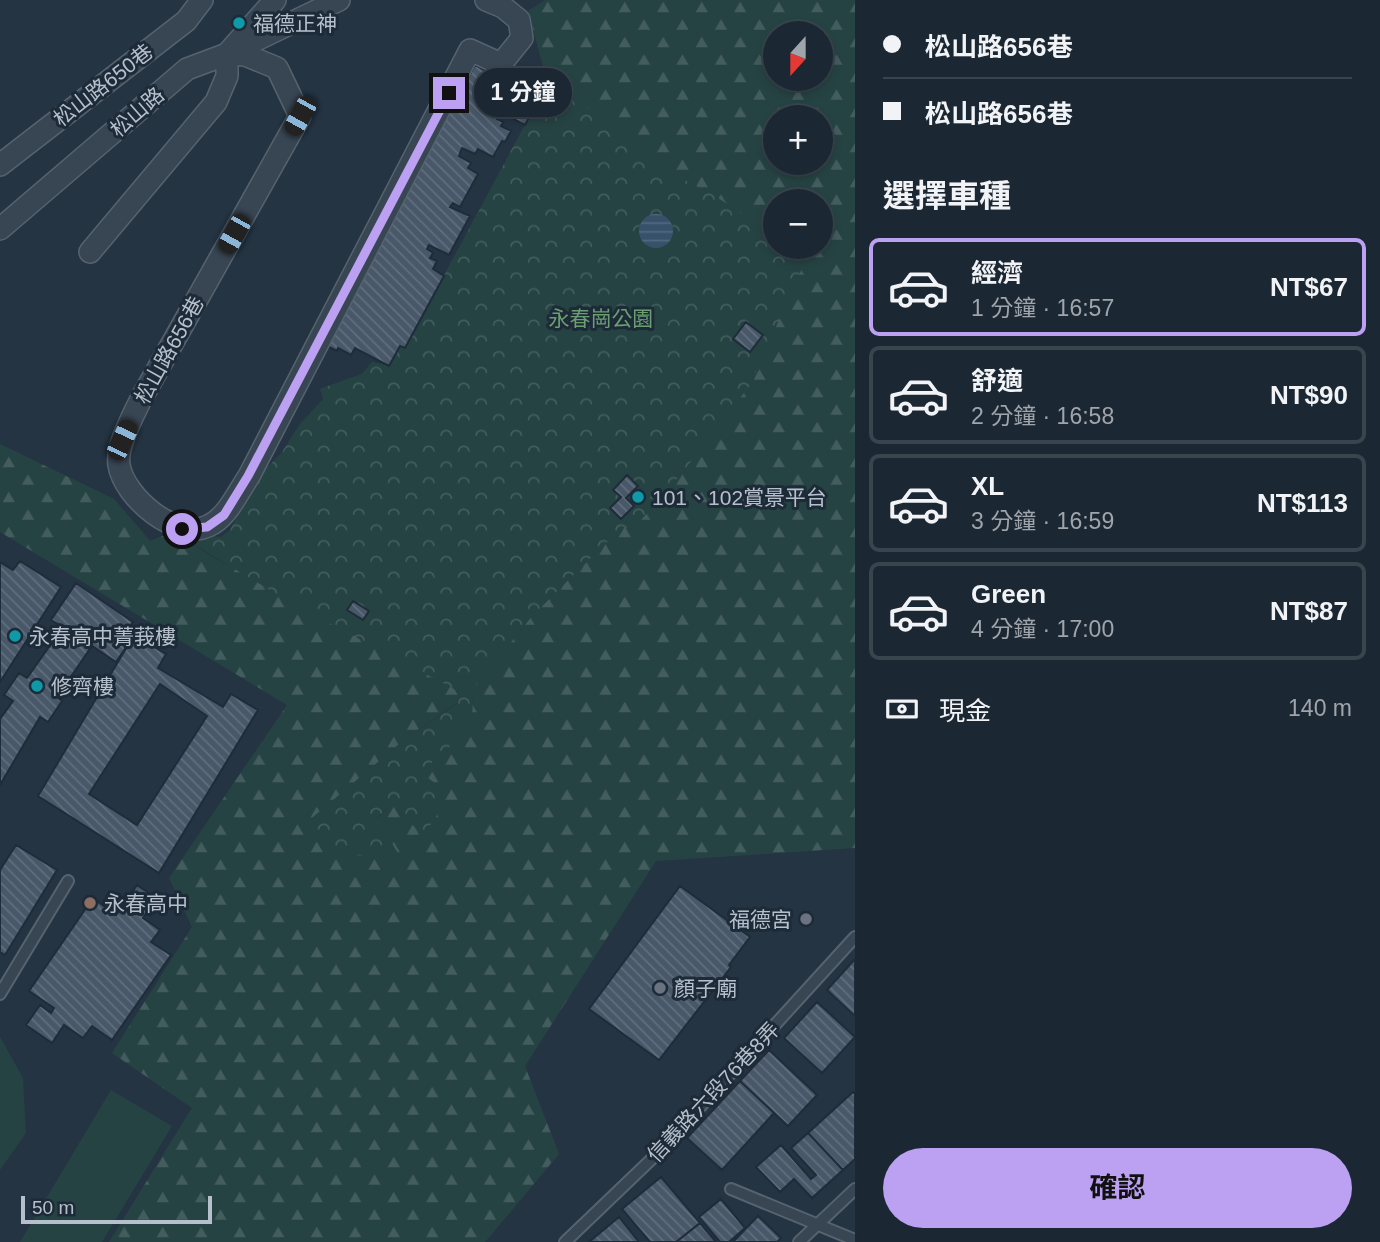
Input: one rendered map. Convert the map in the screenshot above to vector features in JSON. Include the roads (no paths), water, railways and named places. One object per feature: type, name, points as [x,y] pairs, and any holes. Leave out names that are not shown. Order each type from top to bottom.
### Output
[{"type":"street","name":"松山路650巷","points":[[0,165],[186,21],[202,0]]},
{"type":"street","points":[[227,54],[339,0]]},
{"type":"street","points":[[274,1],[271,33],[277,68]]},
{"type":"street","name":"松山路","points":[[0,229],[187,69],[227,54],[274,1]]},
{"type":"street","name":"松山路656巷","points":[[277,68],[300,116],[141,399],[122,440],[119,465],[133,494],[152,514],[182,529],[207,527],[224,515],[248,476],[470,50],[501,64],[522,38],[519,20],[500,2]]},
{"type":"street","points":[[227,54],[246,55],[277,68]]},
{"type":"street","points":[[90,252],[216,103],[227,76],[227,54]]},
{"type":"lane","points":[[0,994],[68,881]]},
{"type":"lane","name":"信義路六段76巷8弄","points":[[565,1242],[659,1152],[855,937]]},
{"type":"lane","points":[[731,1189],[855,1240]]},
{"type":"lane","points":[[799,1242],[855,1189]]},
{"type":"water","points":[[656,214],[668,219],[673,231],[668,243],[656,248],[644,243],[639,231],[644,219]]},
{"type":"place","name":"福德正神","points":[[239,23]]},
{"type":"place","name":"101、102賞景平台","points":[[638,497]]},
{"type":"place","name":"永春高中菁莪樓","points":[[15,636]]},
{"type":"place","name":"修齊樓","points":[[37,686]]},
{"type":"place","name":"永春高中","points":[[90,903]]},
{"type":"place","name":"福德宮","points":[[806,919]]},
{"type":"place","name":"顏子廟","points":[[660,988]]},
{"type":"park label","name":"永春崗公園","points":[[601,318]]}]
